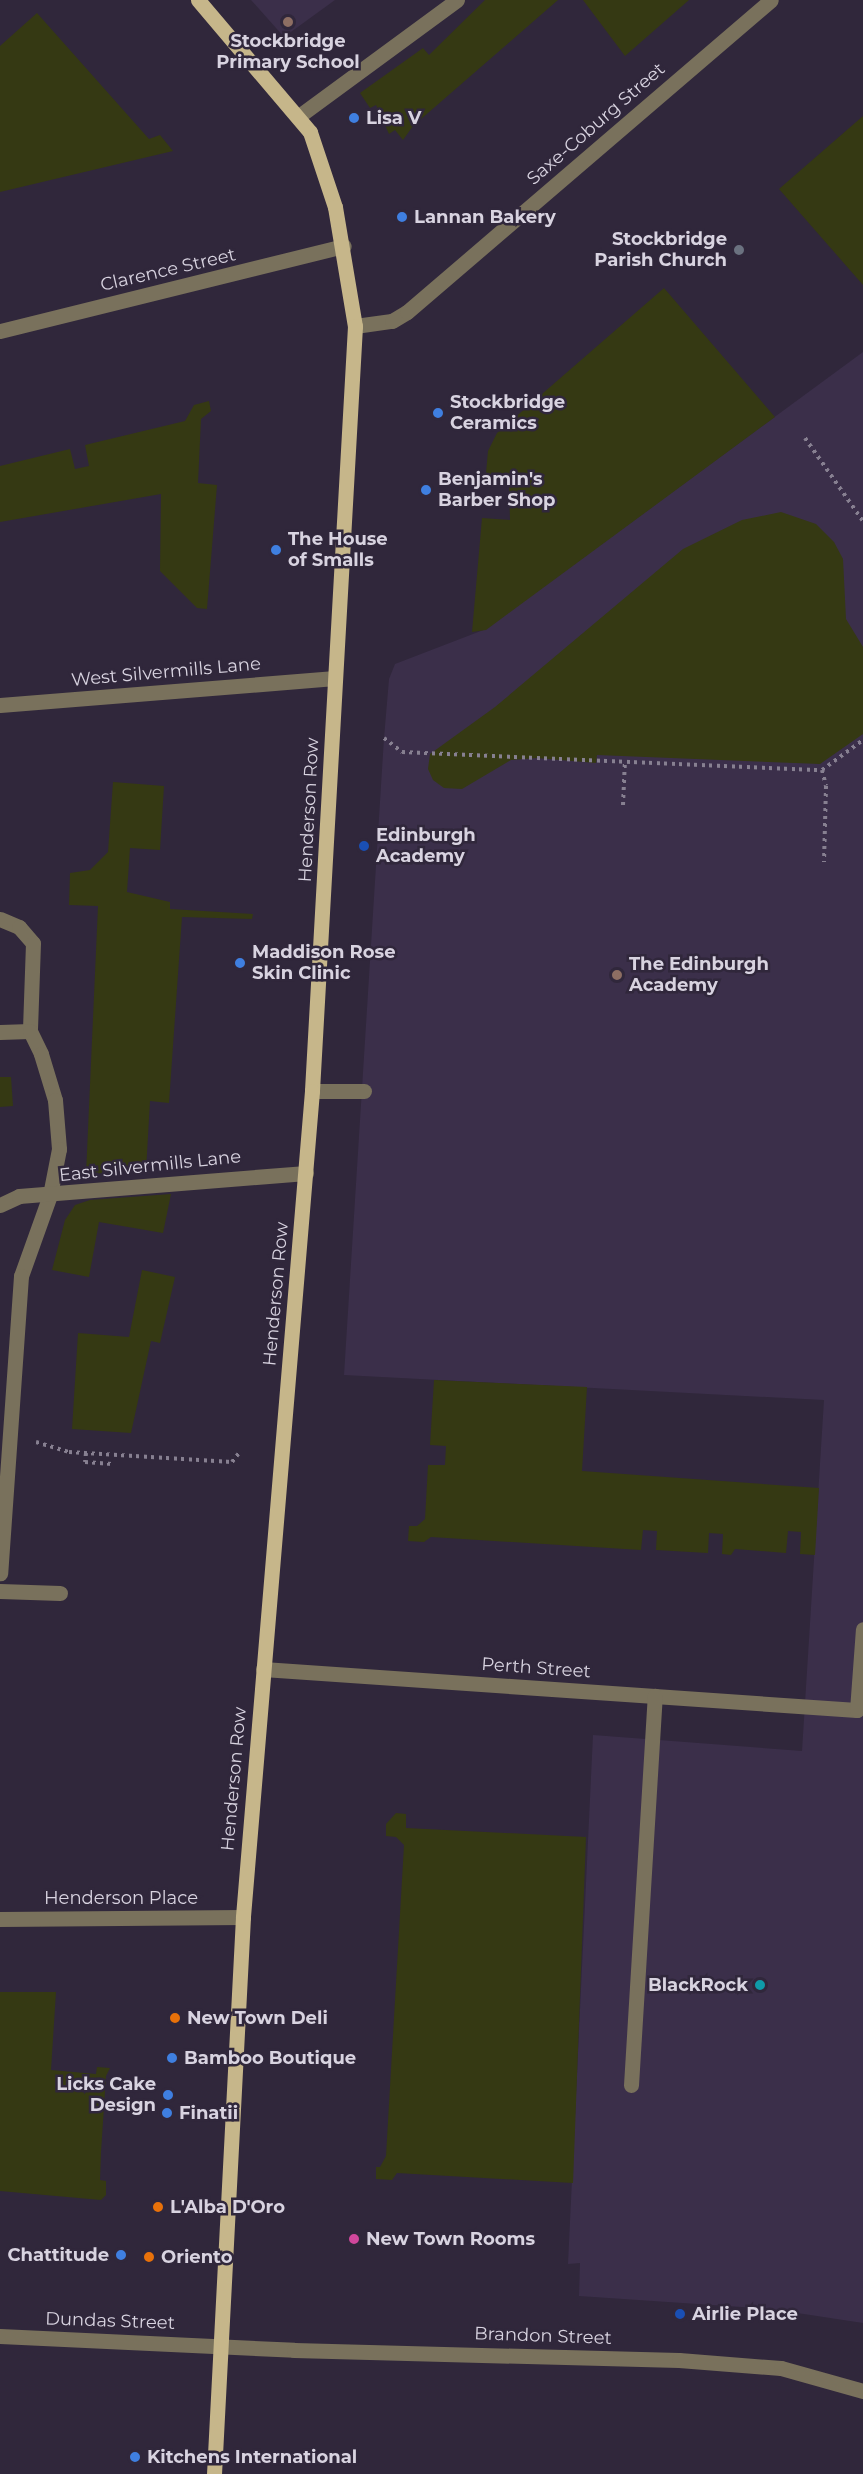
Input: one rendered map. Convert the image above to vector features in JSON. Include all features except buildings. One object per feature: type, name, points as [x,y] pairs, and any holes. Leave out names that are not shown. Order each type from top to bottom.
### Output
[{"type":"main road","name":"Henderson Row","points":[[198,0],[299,116],[318,152],[344,246],[355,326],[312,1091],[243,1917],[214,2474]]},
{"type":"street","points":[[299,116],[457,0]]},
{"type":"street","name":"Saxe-Coburg Street","points":[[355,326],[392,321],[406,312],[771,0]]},
{"type":"street","name":"Clarence Street","points":[[0,330],[344,246]]},
{"type":"street","name":"West Silvermills Lane","points":[[0,705],[335,678]]},
{"type":"street","points":[[0,919],[19,927],[33,943],[30,1031],[50,1078],[58,1123],[50,1195],[21,1276],[4,1456],[0,1573]]},
{"type":"street","points":[[0,1032],[30,1031]]},
{"type":"street","points":[[312,1091],[364,1091]]},
{"type":"street","name":"East Silvermills Lane","points":[[0,1205],[19,1196],[306,1173]]},
{"type":"street","points":[[0,1591],[60,1593]]},
{"type":"street","name":"Perth Street","points":[[263,1669],[857,1710],[863,1629]]},
{"type":"street","points":[[631,2085],[655,1696]]},
{"type":"street","name":"Henderson Place","points":[[0,1919],[243,1917]]},
{"type":"street","name":"Dundas Street","points":[[0,2336],[219,2346]]},
{"type":"street","name":"Brandon Street","points":[[219,2346],[679,2360],[781,2368],[863,2391]]},
{"type":"path","points":[[806,438],[863,521]]},
{"type":"path","points":[[384,738],[402,752],[822,770],[863,740]]},
{"type":"path","points":[[623,806],[625,760]]},
{"type":"path","points":[[822,770],[826,786],[824,862]]},
{"type":"path","points":[[45,1443],[69,1452],[183,1461],[232,1462],[239,1453]]},
{"type":"path","points":[[86,1453],[85,1462],[112,1464]]},
{"type":"shaded area","name":"Stockbridge Primary School","points":[[251,0],[335,0],[284,37]]},
{"type":"shaded area","name":"The Edinburgh Academy","points":[[863,352],[863,2323],[771,2309],[579,2296],[580,2263],[568,2264],[593,1735],[802,1751],[824,1400],[344,1375],[384,738],[389,679],[395,664],[486,629]]},
{"type":"green space","points":[[485,0],[558,0],[413,126],[403,140],[395,130],[389,134],[376,105],[370,108],[360,93],[423,48],[429,55]]},
{"type":"green space","points":[[583,0],[689,0],[625,56]]},
{"type":"green space","points":[[37,13],[149,139],[160,135],[173,151],[0,192],[0,46]]},
{"type":"green space","points":[[863,116],[863,285],[779,189]]},
{"type":"green space","points":[[664,288],[775,417],[486,630],[472,632],[482,518],[510,520],[509,484],[486,473],[488,451],[497,433]]},
{"type":"green space","points":[[209,401],[211,411],[201,419],[198,483],[217,485],[207,609],[197,608],[160,571],[161,494],[0,522],[0,466],[70,449],[75,469],[89,466],[85,445],[185,421],[194,405]]},
{"type":"green space","points":[[781,512],[816,524],[834,542],[843,559],[846,619],[863,647],[863,734],[820,764],[597,755],[596,763],[537,758],[511,760],[462,789],[444,788],[433,780],[428,769],[430,754],[495,707],[683,549],[742,520]]},
{"type":"green space","points":[[113,782],[164,786],[160,850],[130,848],[127,892],[170,902],[170,909],[253,914],[252,919],[182,917],[169,1103],[150,1101],[146,1171],[86,1174],[98,906],[69,905],[70,873],[90,870],[108,852]]},
{"type":"green space","points":[[0,1077],[11,1077],[13,1106],[0,1107]]},
{"type":"green space","points":[[171,1194],[163,1233],[99,1222],[89,1277],[52,1270],[65,1220],[75,1205],[90,1200]]},
{"type":"green space","points":[[142,1270],[175,1277],[160,1343],[151,1341],[131,1433],[72,1429],[78,1333],[129,1337]]},
{"type":"green space","points":[[434,1380],[587,1387],[582,1471],[819,1488],[815,1555],[800,1554],[801,1532],[788,1531],[786,1553],[735,1549],[731,1555],[722,1554],[723,1534],[709,1533],[708,1553],[656,1550],[657,1531],[643,1530],[641,1550],[431,1537],[424,1542],[408,1541],[409,1526],[417,1526],[425,1519],[428,1465],[445,1465],[446,1446],[430,1445]]},
{"type":"green space","points":[[396,1813],[406,1814],[406,1828],[586,1837],[573,2183],[397,2173],[392,2180],[376,2179],[376,2167],[380,2167],[386,2156],[404,1845],[396,1837],[386,1836],[386,1824]]},
{"type":"green space","points":[[0,1992],[56,1992],[51,2070],[96,2074],[97,2067],[110,2068],[106,2076],[100,2180],[106,2181],[106,2195],[101,2200],[0,2191]]},
{"type":"place","name":"Stockbridge Primary School","points":[[288,22]]},
{"type":"place","name":"Lisa V","points":[[354,118]]},
{"type":"place","name":"Lannan Bakery","points":[[402,217]]},
{"type":"place","name":"Stockbridge Parish Church","points":[[739,250]]},
{"type":"place","name":"Stockbridge Ceramics","points":[[438,413]]},
{"type":"place","name":"Benjamin's Barber Shop","points":[[426,490]]},
{"type":"place","name":"The House of Smalls","points":[[276,550]]},
{"type":"place","name":"Edinburgh Academy","points":[[364,846]]},
{"type":"place","name":"Maddison Rose Skin Clinic","points":[[240,963]]},
{"type":"place","name":"The Edinburgh Academy","points":[[617,975]]},
{"type":"place","name":"BlackRock","points":[[760,1985]]},
{"type":"place","name":"New Town Deli","points":[[175,2018]]},
{"type":"place","name":"Bamboo Boutique","points":[[172,2058]]},
{"type":"place","name":"Licks Cake Design","points":[[168,2095]]},
{"type":"place","name":"Finatii","points":[[167,2113]]},
{"type":"place","name":"L'Alba D'Oro","points":[[158,2207]]},
{"type":"place","name":"New Town Rooms","points":[[354,2239]]},
{"type":"place","name":"Chattitude","points":[[121,2255]]},
{"type":"place","name":"Oriento","points":[[149,2257]]},
{"type":"place","name":"Airlie Place","points":[[680,2314]]},
{"type":"place","name":"Kitchens International","points":[[135,2457]]}]
